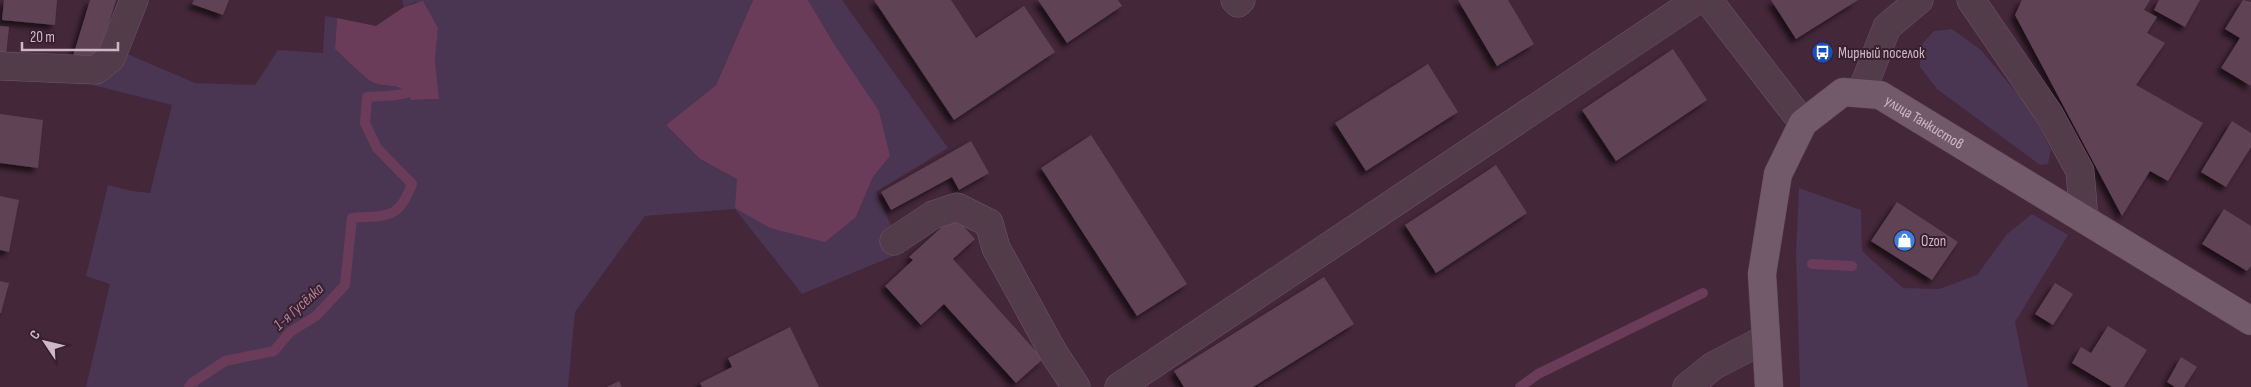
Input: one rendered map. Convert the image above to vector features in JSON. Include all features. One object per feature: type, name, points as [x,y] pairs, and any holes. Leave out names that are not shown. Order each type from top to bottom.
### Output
[{"type":"main road","name":"улица Танкистов","points":[[1769,387],[1762,274],[1778,174],[1803,123],[1843,92],[1880,95],[2251,321]]},
{"type":"street","points":[[0,66],[96,70],[111,58],[134,0]]},
{"type":"street","points":[[1236,0],[1238,3],[1241,0]]},
{"type":"street","points":[[1119,387],[1697,0]]},
{"type":"street","points":[[1708,0],[1803,123]]},
{"type":"street","points":[[1860,93],[1887,27],[1919,0]]},
{"type":"street","points":[[1971,0],[2048,114],[2080,171],[2084,219]]},
{"type":"street","points":[[894,241],[933,215],[957,207],[988,223],[996,248],[1054,352],[1076,387]]},
{"type":"street","points":[[1687,387],[1713,366],[1765,339]]},
{"type":"shaded area","points":[[402,0],[753,0],[716,85],[666,125],[700,159],[738,179],[856,217],[873,177],[890,156],[836,47],[808,0],[842,0],[948,148],[876,192],[903,252],[802,294],[735,209],[645,216],[575,312],[568,387],[86,387],[110,284],[86,276],[108,185],[150,193],[172,105],[93,85],[115,73],[125,53],[195,83],[255,85],[278,50],[323,53],[325,16],[337,18],[335,49],[370,81],[380,85],[399,87],[411,100],[438,99],[435,60],[438,28],[416,2],[404,7]]},
{"type":"shaded area","points":[[753,0],[808,0],[836,47],[879,111],[890,156],[873,177],[856,217],[825,242],[770,228],[735,208],[737,179],[700,159],[666,125],[716,85]]},
{"type":"shaded area","points":[[423,1],[438,28],[435,60],[439,99],[411,100],[399,87],[374,83],[360,73],[335,49],[337,18],[376,26],[404,7]]},
{"type":"shaded area","points":[[1952,29],[1981,50],[2030,109],[2051,150],[2048,164],[2040,165],[1937,89],[1920,67],[1920,46],[1934,31]]},
{"type":"shaded area","points":[[1799,188],[1861,210],[1862,251],[1903,288],[1939,289],[1977,275],[2007,234],[2032,214],[2068,235],[2015,322],[2028,387],[1800,387],[1796,252]]},
{"type":"building","points":[[4,0],[57,0],[55,25],[2,20]]},
{"type":"building","points":[[90,0],[116,0],[99,56],[73,56]]},
{"type":"building","points":[[194,0],[229,0],[223,15],[192,4]]},
{"type":"building","points":[[874,0],[951,0],[976,38],[1024,6],[1055,52],[954,120]]},
{"type":"building","points":[[1038,0],[1118,0],[1122,6],[1067,43]]},
{"type":"building","points":[[1458,0],[1508,0],[1534,44],[1497,66]]},
{"type":"building","points":[[1771,0],[1858,0],[1796,39]]},
{"type":"building","points":[[2022,0],[2150,0],[2144,10],[2157,17],[2147,33],[2165,43],[2136,85],[2203,123],[2168,181],[2150,171],[2122,216],[2015,15]]},
{"type":"building","points":[[2159,0],[2200,0],[2185,27],[2154,10]]},
{"type":"building","points":[[2243,0],[2251,2],[2251,86],[2221,68],[2240,38],[2225,29]]},
{"type":"building","points":[[0,26],[9,27],[6,55],[0,55]]},
{"type":"building","points":[[1673,49],[1707,100],[1616,161],[1582,110]]},
{"type":"building","points":[[1428,64],[1458,112],[1366,171],[1335,123]]},
{"type":"building","points":[[0,114],[43,120],[38,168],[0,163]]},
{"type":"building","points":[[2232,121],[2251,133],[2251,147],[2226,187],[2201,172]]},
{"type":"building","points":[[1091,135],[1187,284],[1137,316],[1041,168]]},
{"type":"building","points":[[971,141],[989,173],[959,190],[952,177],[891,210],[881,192]]},
{"type":"building","points":[[1496,165],[1527,213],[1436,273],[1405,225]]},
{"type":"building","points":[[0,196],[19,200],[9,252],[0,250]]},
{"type":"building","points":[[1897,202],[1958,242],[1932,280],[1871,241]]},
{"type":"building","points":[[2224,209],[2251,226],[2251,266],[2247,271],[2202,244]]},
{"type":"building","points":[[954,216],[975,239],[953,259],[1043,359],[1016,383],[944,304],[921,325],[885,286],[913,260],[909,257]]},
{"type":"building","points":[[1324,277],[1354,324],[1253,387],[1184,387],[1174,371]]},
{"type":"building","points":[[0,281],[9,283],[1,313],[0,313]]},
{"type":"building","points":[[2055,283],[2073,294],[2053,325],[2035,314]]},
{"type":"building","points":[[2108,326],[2147,350],[2124,387],[2112,387],[2072,363],[2081,347],[2091,353]]},
{"type":"building","points":[[790,327],[819,387],[702,387],[700,383],[732,367],[728,358]]},
{"type":"building","points":[[2181,357],[2197,367],[2184,387],[2175,387],[2167,382]]},
{"type":"building","points":[[619,381],[622,387],[607,387]]},
{"type":"waterway","name":"1-я Гусёлка","points":[[189,387],[225,361],[274,351],[290,332],[316,316],[345,285],[352,218],[390,214],[402,204],[412,184],[377,148],[365,123],[367,97],[408,93],[419,87]]},
{"type":"waterway","points":[[1812,264],[1852,266]]},
{"type":"waterway","points":[[1520,387],[1538,374],[1703,293]]},
{"type":"place","name":"Мирный поселок","points":[[1822,53]]},
{"type":"place","name":"Ozon","points":[[1905,241]]}]
